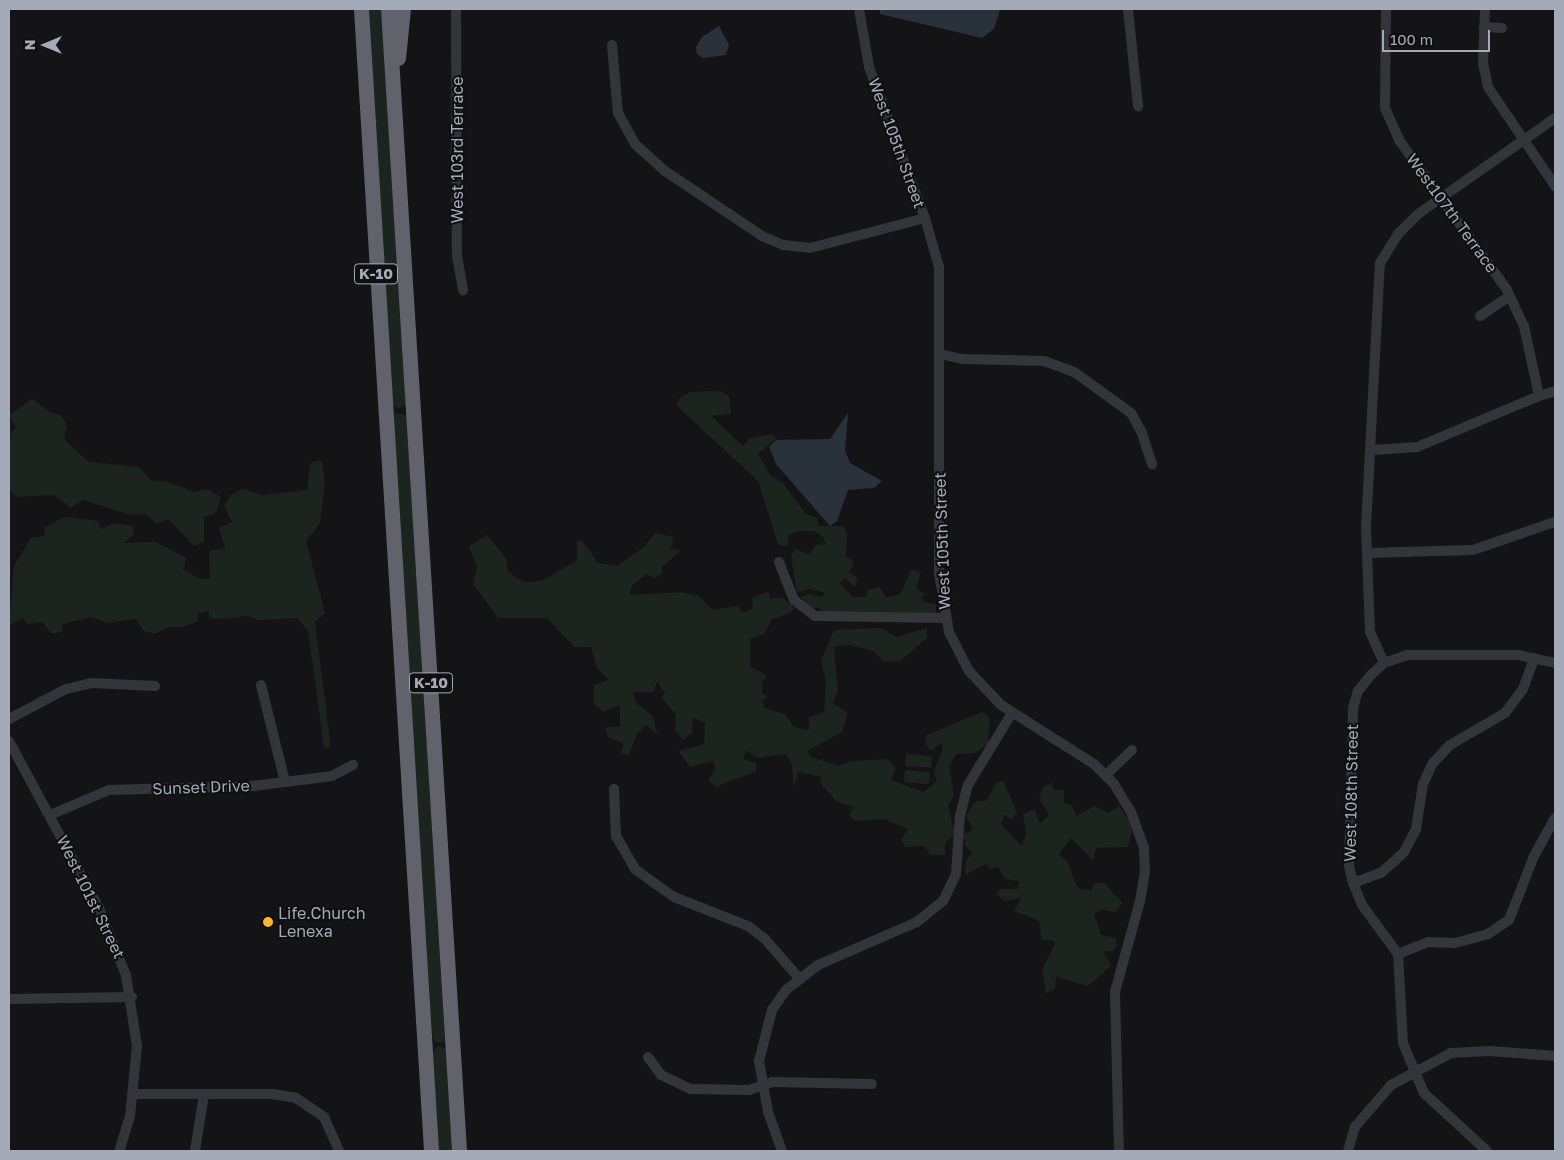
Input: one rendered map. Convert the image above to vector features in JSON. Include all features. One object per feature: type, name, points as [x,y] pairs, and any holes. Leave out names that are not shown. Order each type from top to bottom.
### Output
[{"type":"highway","points":[[350,9],[364,76]]},
{"type":"highway","name":"K-10","points":[[360,9],[431,1151]]},
{"type":"highway","name":"K-10","points":[[388,9],[459,1151]]},
{"type":"highway","points":[[394,111],[403,9]]},
{"type":"street","name":"West 103rd Terrace","points":[[456,9],[457,256],[463,290]]},
{"type":"street","name":"West 105th Street","points":[[859,9],[869,68],[925,218],[938,267],[940,354],[939,573],[944,618],[969,671],[982,688],[1012,713],[1106,775]]},
{"type":"street","points":[[1128,9],[1138,106]]},
{"type":"street","name":"West107th Terrace","points":[[1386,9],[1385,108],[1399,140],[1510,296],[1524,326],[1539,396]]},
{"type":"street","points":[[1485,9],[1483,64],[1488,87],[1555,186]]},
{"type":"street","points":[[1484,27],[1502,28]]},
{"type":"street","points":[[612,45],[618,113],[635,144],[665,171],[762,236],[783,245],[810,248],[925,218]]},
{"type":"street","points":[[1384,663],[1370,632],[1370,553],[1366,527],[1372,450],[1380,263],[1398,234],[1442,198],[1555,118]]},
{"type":"street","points":[[1480,316],[1510,296]]},
{"type":"street","points":[[940,354],[962,359],[1044,361],[1074,372],[1131,413],[1142,433],[1152,464]]},
{"type":"street","points":[[1372,450],[1417,447],[1555,390]]},
{"type":"street","points":[[1370,553],[1474,550],[1555,522]]},
{"type":"street","points":[[778,562],[794,600],[814,616],[944,618]]},
{"type":"street","name":"West 108th Street","points":[[1398,954],[1360,901],[1349,866],[1352,708],[1366,680],[1384,663],[1407,655],[1534,658],[1555,664]]},
{"type":"street","points":[[1353,883],[1381,873],[1404,852],[1416,830],[1423,784],[1433,763],[1450,745],[1505,713],[1523,689],[1534,658]]},
{"type":"street","points":[[9,719],[66,689],[84,684],[119,682],[155,686]]},
{"type":"street","points":[[261,685],[285,782]]},
{"type":"street","points":[[782,1151],[763,1085],[759,1061],[765,1026],[780,998],[800,978],[818,965],[917,922],[943,901],[956,874],[960,816],[968,785],[1012,713]]},
{"type":"street","name":"West 101st Street","points":[[9,741],[110,930],[132,997],[137,1046],[134,1094],[119,1151]]},
{"type":"street","points":[[1119,1151],[1115,992],[1140,901],[1145,859],[1131,812],[1106,775],[1132,750]]},
{"type":"street","name":"Sunset Drive","points":[[50,815],[109,790],[285,782],[332,776],[353,765]]},
{"type":"street","points":[[614,789],[616,836],[636,870],[674,896],[748,926],[764,938],[800,978]]},
{"type":"street","points":[[1487,1151],[1433,1105],[1414,1070],[1404,1043],[1398,954],[1428,942],[1455,942],[1488,934],[1513,922],[1534,856],[1555,818]]},
{"type":"street","points":[[9,999],[132,997]]},
{"type":"street","points":[[1348,1151],[1355,1127],[1367,1108],[1414,1070],[1451,1053],[1465,1051],[1555,1056]]},
{"type":"street","points":[[648,1057],[661,1075],[681,1087],[734,1091],[781,1082],[872,1084]]},
{"type":"street","points":[[134,1094],[272,1094],[296,1098],[324,1117],[339,1151]]},
{"type":"street","points":[[195,1151],[204,1094]]},
{"type":"street","points":[[1468,1151],[1476,1142]]},
{"type":"shaded area","points":[[366,9],[381,9],[406,395],[406,404],[399,409],[391,403]]},
{"type":"shaded area","points":[[880,9],[1000,10],[994,29],[982,38],[880,14]]},
{"type":"shaded area","points":[[719,26],[729,45],[726,55],[703,58],[697,54],[696,47],[702,37]]},
{"type":"shaded area","points":[[722,391],[729,397],[731,414],[711,416],[743,446],[749,439],[761,436],[772,434],[777,438],[758,454],[771,476],[782,482],[806,514],[817,518],[819,526],[843,526],[847,532],[846,556],[854,562],[849,572],[858,578],[854,587],[845,578],[840,583],[853,597],[866,597],[868,590],[879,587],[886,597],[900,595],[911,570],[921,572],[916,589],[925,594],[921,598],[923,602],[936,604],[936,614],[825,617],[819,608],[810,608],[801,597],[809,594],[821,597],[826,593],[809,589],[797,592],[791,557],[795,549],[809,554],[817,544],[826,545],[823,537],[815,531],[800,531],[789,535],[787,547],[778,544],[758,481],[676,405],[680,397],[691,392]]},
{"type":"shaded area","points":[[32,398],[50,412],[62,416],[67,426],[64,439],[89,462],[139,467],[150,480],[172,483],[193,492],[208,489],[221,497],[216,512],[204,518],[204,542],[194,546],[168,519],[157,524],[145,514],[132,515],[83,500],[71,508],[54,495],[17,497],[9,490],[9,436],[16,427],[9,416]]},
{"type":"shaded area","points":[[395,413],[407,415],[445,1042],[442,1043],[435,1042],[432,1034],[392,418]]},
{"type":"shaded area","points":[[848,413],[845,451],[850,463],[882,481],[874,488],[848,490],[837,521],[830,526],[776,464],[769,447],[776,440],[830,439]]},
{"type":"shaded area","points":[[322,460],[325,482],[320,523],[306,541],[325,613],[315,622],[331,747],[324,748],[308,631],[297,618],[259,620],[247,616],[222,619],[210,618],[208,611],[198,613],[198,621],[183,627],[168,627],[155,634],[144,631],[136,619],[107,623],[91,617],[62,624],[62,632],[52,634],[42,622],[27,624],[23,618],[9,626],[14,566],[31,538],[44,536],[45,527],[65,517],[98,521],[101,529],[115,523],[133,526],[133,535],[124,543],[156,542],[186,558],[183,569],[200,579],[210,579],[209,551],[225,548],[219,528],[232,522],[224,506],[231,495],[243,489],[264,495],[307,490],[310,463]]},
{"type":"shaded area","points":[[655,533],[674,537],[670,549],[681,550],[662,567],[662,573],[656,578],[646,574],[632,586],[629,595],[682,592],[699,596],[712,610],[737,606],[744,613],[753,608],[752,598],[768,592],[771,599],[782,597],[794,608],[791,613],[772,619],[764,634],[750,639],[750,666],[767,676],[762,682],[762,693],[768,697],[762,701],[764,708],[785,714],[794,727],[809,730],[809,717],[824,712],[826,681],[821,661],[834,630],[881,628],[897,637],[927,628],[927,638],[900,661],[884,662],[873,651],[850,645],[834,647],[838,690],[833,703],[848,713],[842,732],[807,751],[811,757],[838,766],[851,761],[888,759],[896,768],[891,780],[924,792],[937,781],[934,772],[943,747],[941,743],[931,751],[925,743],[927,735],[982,712],[990,717],[988,744],[975,753],[956,754],[949,767],[954,795],[948,806],[955,833],[945,843],[945,855],[930,855],[925,846],[905,847],[901,839],[908,829],[885,819],[854,821],[849,815],[854,807],[837,802],[821,784],[821,777],[798,772],[794,788],[792,766],[786,754],[757,758],[746,750],[743,759],[756,763],[756,771],[716,787],[708,780],[715,770],[713,761],[690,767],[678,751],[704,744],[705,722],[693,718],[692,733],[683,740],[675,730],[676,715],[662,698],[665,693],[657,682],[653,692],[633,692],[636,703],[653,716],[657,734],[646,725],[637,734],[629,755],[621,753],[624,744],[608,737],[605,727],[620,727],[620,705],[604,712],[594,704],[594,685],[609,680],[597,668],[591,647],[574,647],[547,618],[498,618],[473,584],[477,567],[469,546],[487,535],[506,558],[508,571],[523,582],[531,582],[544,580],[577,560],[577,540],[583,541],[598,563],[617,566],[644,547]]},
{"type":"shaded area","points":[[906,754],[932,756],[931,768],[905,766]]},
{"type":"shaded area","points":[[905,770],[930,772],[929,784],[904,782]]},
{"type":"shaded area","points":[[1003,781],[1017,812],[1012,819],[1005,815],[1001,824],[1022,846],[1026,833],[1023,814],[1034,809],[1040,823],[1049,815],[1039,799],[1043,787],[1052,783],[1054,790],[1064,790],[1064,803],[1072,805],[1076,816],[1095,806],[1108,813],[1119,806],[1129,820],[1132,832],[1128,847],[1096,848],[1093,860],[1071,838],[1059,854],[1068,863],[1078,889],[1091,890],[1095,883],[1104,883],[1123,903],[1115,912],[1102,909],[1094,914],[1101,935],[1116,938],[1117,945],[1112,952],[1103,951],[1111,966],[1088,986],[1056,977],[1055,989],[1046,993],[1042,970],[1055,944],[1053,940],[1042,940],[1039,921],[1014,911],[1021,898],[1005,901],[996,894],[1001,889],[1019,889],[1018,881],[1005,879],[998,867],[990,869],[986,864],[965,875],[966,861],[973,852],[965,846],[964,834],[973,830],[966,816],[976,801],[986,801],[997,782]]},
{"type":"shaded area","points":[[438,1046],[446,1048],[452,1151],[437,1151],[433,1051]]},
{"type":"place","name":"Life.Church Lenexa","points":[[268,922]]}]
